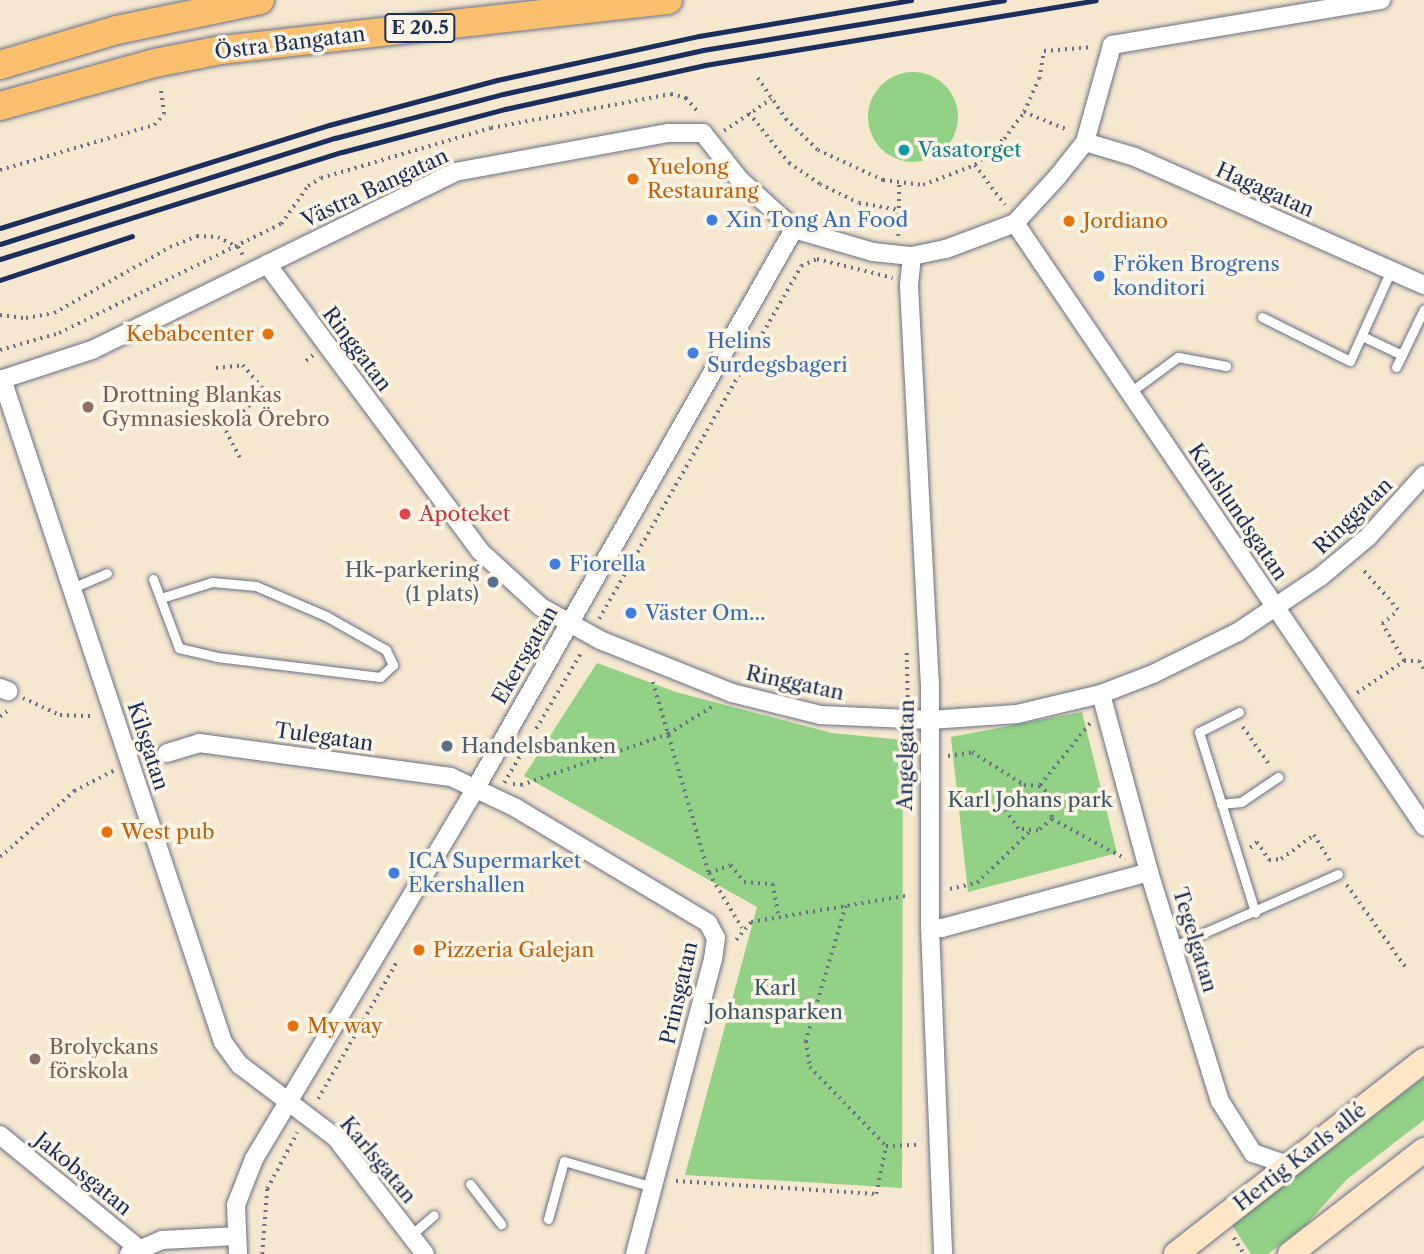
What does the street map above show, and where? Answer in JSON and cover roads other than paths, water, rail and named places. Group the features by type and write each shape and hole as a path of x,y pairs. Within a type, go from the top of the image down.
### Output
{"main road":[{"name":"Östra Bangatan","path":"0,65 117,30 260,0"},
{"name":"Östra Bangatan","path":"0,106 155,63 221,50 668,0"},
{"name":"Hertig Karls allé","path":"1176,1254 1424,1060"},
{"path":"1290,1254 1424,1150"}],"street":[{"path":"794,229 842,245 905,255 958,246 1015,223 1085,142 1112,45 1381,0"},
{"name":"Västra Bangatan","path":"1,379 92,350 456,172 668,133 703,132 740,180 794,229"},
{"name":"Hagagatan","path":"1085,142 1135,157 1424,285"},
{"name":"Karlslundsgatan","path":"1015,223 1424,827"},
{"name":"Ekersgatan","path":"237,1245 236,1205 254,1159 474,791 794,229"},
{"name":"Angelgatan","path":"905,255 909,286 930,720 921,894 930,927 943,1254"},
{"name":"Ringgatan","path":"267,264 480,551 541,607 568,624 732,693 820,715 930,720 1017,714 1103,700 1201,651 1274,607 1350,555 1418,495 1424,475"},
{"name":"Kilsgatan","path":"1,379 223,1042 240,1065 290,1100"},
{"name":"Tegelgatan","path":"1103,700 1149,872 1220,1101 1253,1153 1291,1166"},
{"name":"Tulegatan","path":"167,753 199,743 451,778 474,791"},
{"name":"Prinsgatan","path":"474,791 516,808 698,913 716,938 635,1254"},
{"path":"930,927 942,928 1149,872"},
{"name":"Karlsgatan","path":"290,1100 336,1139 425,1254"},
{"name":"Jakobsgatan","path":"0,1135 133,1251"},
{"path":"133,1251 162,1240 237,1245"}],"lane":[{"path":"1262,317 1350,361 1391,270"},
{"path":"1396,366 1424,309"},
{"path":"1362,336 1402,355"},
{"path":"1129,393 1178,357 1226,366"},
{"path":"72,588 107,573"},
{"path":"153,579 179,648 216,657 380,677 393,666 386,650 326,615 256,586 212,582 161,598"},
{"path":"1239,712 1199,732 1255,912"},
{"path":"1222,804 1241,802 1278,777"},
{"path":"1174,946 1339,874"},
{"path":"548,1219 564,1161 653,1187"},
{"path":"470,1184 501,1224"},
{"path":"411,1235 433,1215"}],"railway":[{"path":"0,228 329,125 497,80 699,36 911,0"},
{"path":"0,244 335,138 503,94 703,50 1004,0"},
{"path":"0,259 342,152 505,109 705,65 1096,0"},
{"path":"0,280 132,236"}],"place":[{"name":"Vasatorget","path":"904,150"},
{"name":"Yuelong Restaurang","path":"633,179"},
{"name":"Xin Tong An Food","path":"712,220"},
{"name":"Jordiano","path":"1069,221"},
{"name":"Fröken Brogrens konditori","path":"1099,276"},
{"name":"Kebabcenter","path":"268,334"},
{"name":"Helins Surdegsbageri","path":"693,353"},
{"name":"Drottning Blankas Gymnasieskola Örebro","path":"88,407"},
{"name":"Apoteket","path":"405,514"},
{"name":"Fiorella","path":"555,564"},
{"name":"Hk-parkering (1 plats)","path":"493,582"},
{"name":"Väster Om...","path":"631,613"},
{"name":"Handelsbanken","path":"447,746"},
{"name":"West pub","path":"107,832"},
{"name":"ICA Supermarket Ekershallen","path":"394,873"},
{"name":"Pizzeria Galejan","path":"419,950"},
{"name":"My way","path":"293,1026"},
{"name":"Brolyckans förskola","path":"35,1059"}],"park label":[{"name":"Karl Johans park","path":"1030,800"},
{"name":"Karl Johansparken","path":"775,1000"}]}
